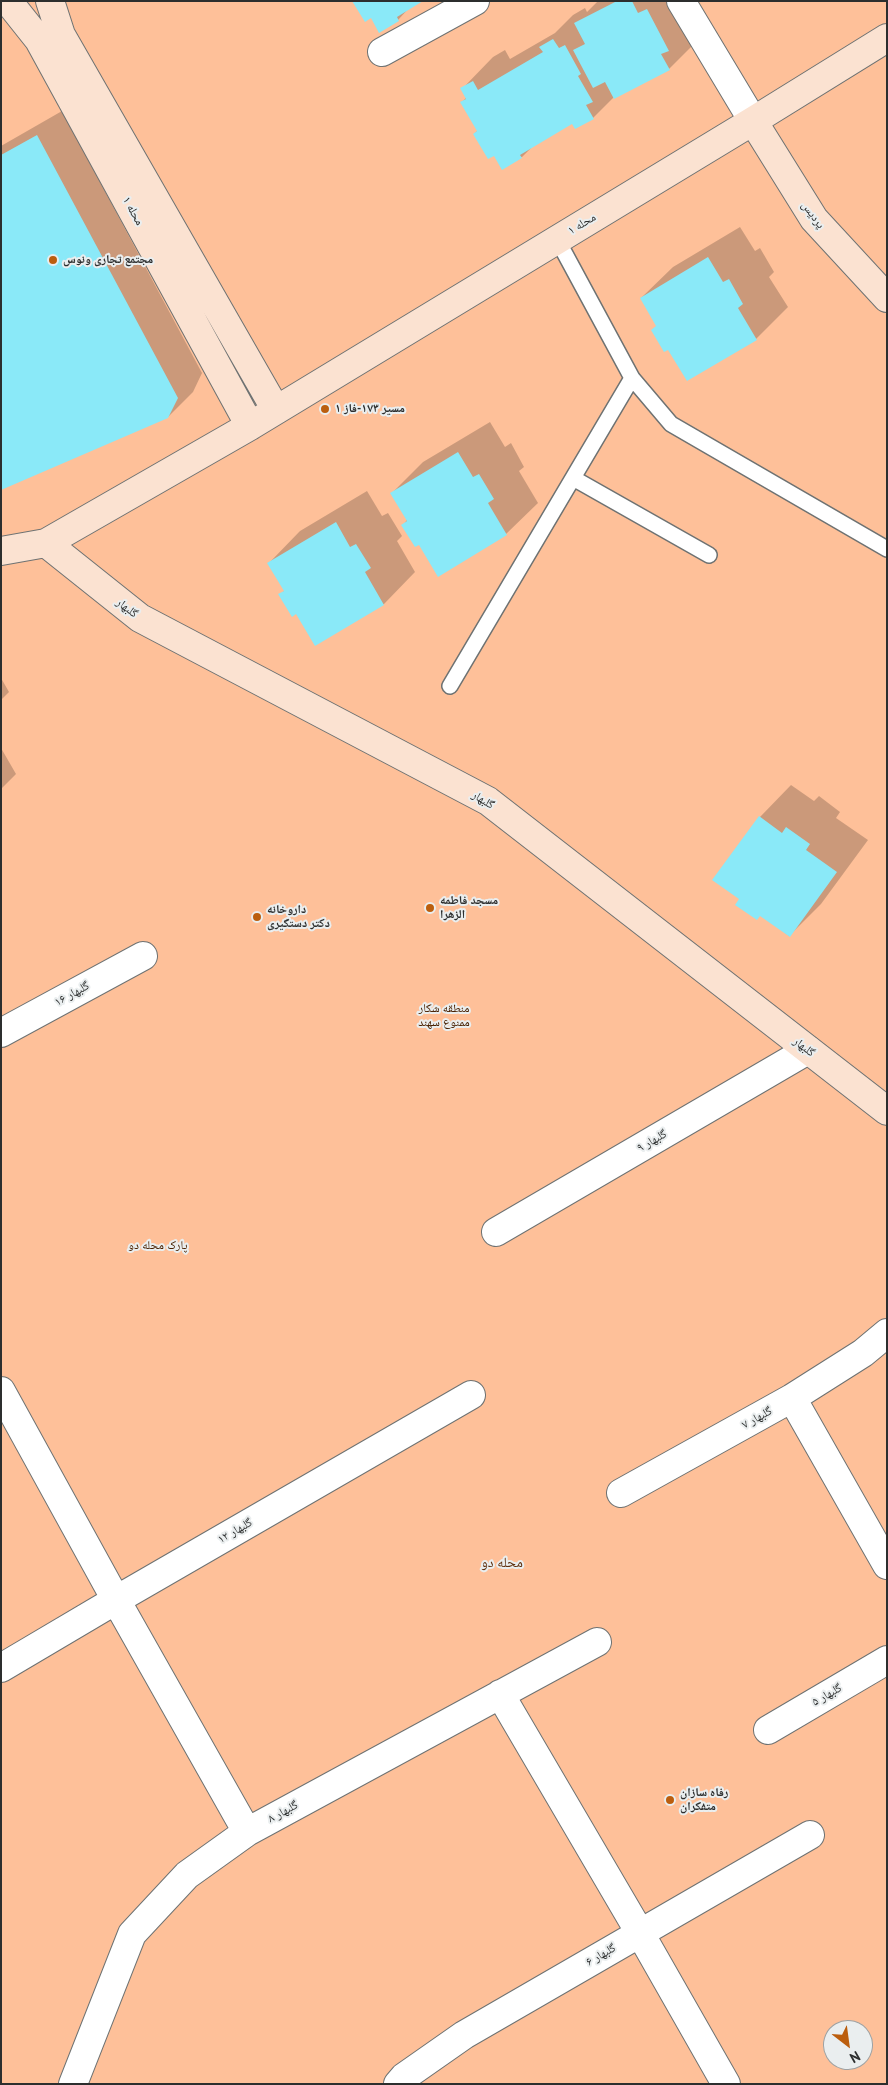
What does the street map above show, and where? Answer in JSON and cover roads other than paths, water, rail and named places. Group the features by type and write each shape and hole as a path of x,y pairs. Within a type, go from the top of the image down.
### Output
{"street":[{"name":"محله ۱","path":"8,1 39,40 250,426"},
{"name":"محله ۱","path":"50,1 61,35 276,410"},
{"path":"382,52 475,1"},
{"path":"681,1 753,121"},
{"name":"محله ۱","path":"1,551 46,543 250,426 887,38"},
{"name":"پردیس","path":"753,121 814,220 887,298"},
{"name":"گلبهار","path":"46,543 140,618 488,801 887,1111"},
{"name":"گلبهار ۱۶","path":"1,1033 143,956"},
{"name":"گلبهار ۹","path":"496,1232 808,1050"},
{"name":"گلبهار ۷","path":"622,1493 792,1398 863,1352 887,1333"},
{"path":"1,1391 247,1832"},
{"name":"گلبهار ۱۲","path":"1,1668 471,1395"},
{"path":"792,1398 887,1565"},
{"name":"گلبهار ۸","path":"73,2084 132,1934 187,1875 247,1832 597,1642"},
{"name":"گلبهار ۵","path":"768,1730 887,1660"},
{"path":"500,1694 726,2084"},
{"name":"گلبهار ۶","path":"398,2084 404,2077 464,2035 810,1835"}],"lane":[{"path":"557,239 632,378 671,424 887,549"},
{"path":"450,686 632,378"},
{"path":"573,478 709,555"}],"place":[{"name":"مجتمع تجاری ونوس","path":"53,260"},
{"name":"مسیر ۱۷۳-فاز ۱","path":"325,409"},
{"name":"مسجد فاطمه الزهرا","path":"430,908"},
{"name":"داروخانه دکتر دستگیری","path":"257,917"},
{"name":"رفاه سازان متفکران","path":"670,1800"}],"district":[{"name":"محله دو","path":"502,1563"}],"park label":[{"name":"منطقه شکار ممنوع سهند","path":"444,1016"},
{"name":"پارک محله دو","path":"158,1246"}]}
